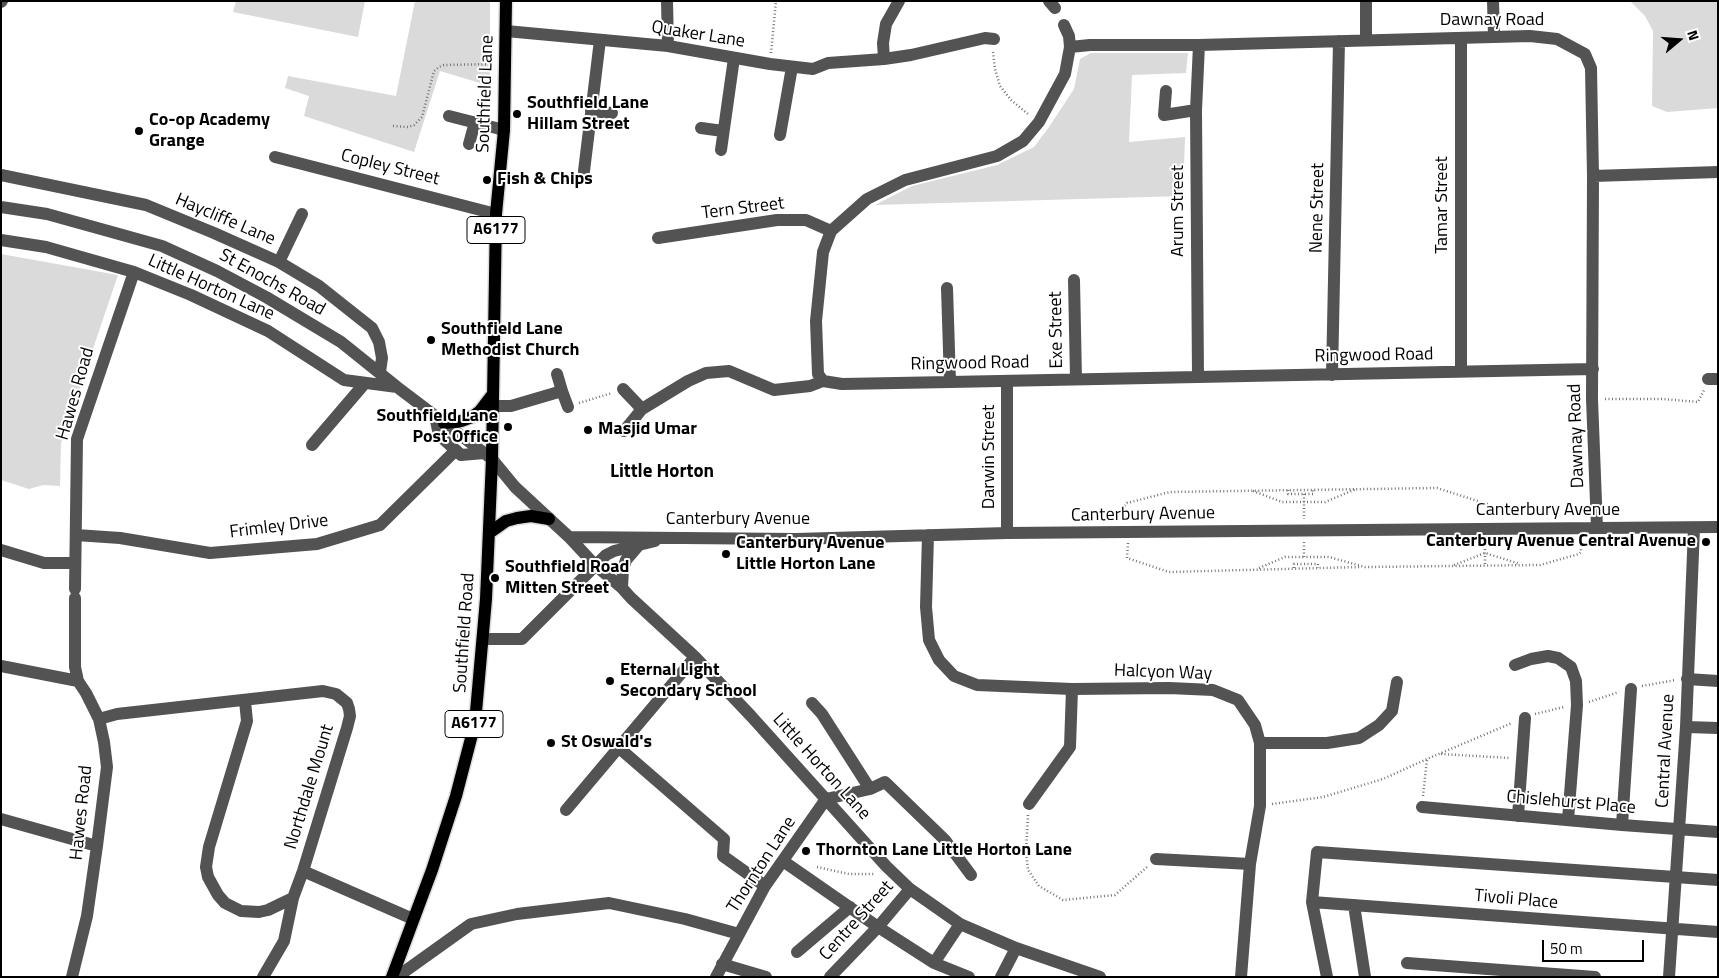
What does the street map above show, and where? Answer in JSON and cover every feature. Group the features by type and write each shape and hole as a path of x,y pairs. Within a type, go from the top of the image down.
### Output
{"main road":[{"name":"Southfield Lane","path":"488,456 493,400 496,214 504,130 506,1"},
{"path":"440,419 461,420 472,417 493,400"},
{"name":"Southfield Road","path":"392,977 432,870 450,814 474,723 483,639 489,533 488,456"},
{"path":"489,533 506,521 517,518 531,516 549,519"}],"street":[{"path":"667,1 668,46"},
{"path":"884,59 883,43 886,24 899,1"},
{"path":"1366,1 1366,40"},
{"path":"1493,1 1494,36"},
{"path":"624,431 642,409 688,381 706,373 729,372 774,390 810,386 823,381 818,374 816,321 823,252 831,231 866,199 905,180 997,156 1023,141 1039,122 1065,74 1070,47 1069,36 1064,25"},
{"name":"Quaker Lane","path":"506,31 668,46 813,70 828,63 884,59 911,55 985,38 994,39"},
{"name":"Dawnay Road","path":"1070,47 1090,45 1199,46 1530,36 1557,39 1585,54 1591,68 1593,176 1592,399 1597,528"},
{"name":"Tamar Street","path":"1461,38 1461,372"},
{"path":"584,170 600,40"},
{"name":"Nene Street","path":"1332,375 1339,41"},
{"name":"Arum Street","path":"1198,377 1196,110 1199,46"},
{"path":"721,150 734,58"},
{"path":"780,135 792,67"},
{"path":"1166,91 1164,115 1196,110"},
{"path":"591,111 612,113"},
{"path":"449,116 504,130"},
{"path":"469,144 475,122"},
{"path":"700,128 724,132"},
{"name":"Copley Street","path":"275,157 496,214"},
{"path":"1593,176 1718,172"},
{"name":"Haycliffe Lane","path":"1,175 146,205 280,262 319,286 372,328 379,342 382,358 380,372"},
{"name":"St Enochs Road","path":"1,207 47,214 162,246 217,271 266,297 341,342 488,456"},
{"path":"280,262 302,214"},
{"name":"Tern Street","path":"658,238 777,220 806,220 831,231"},
{"name":"Little Horton Lane","path":"1,240 46,247 134,272 191,294 268,331 344,380 397,387"},
{"name":"Hawes Road","path":"72,977 86,916 107,766 104,742 98,719 78,681 75,667 77,438 134,272"},
{"name":"Exe Street","path":"1074,280 1076,379"},
{"path":"947,288 950,382"},
{"name":"Ringwood Road","path":"823,381 842,384 1593,369"},
{"path":"557,374 568,407"},
{"name":"Darwin Street","path":"1007,534 1008,381"},
{"path":"312,445 364,383"},
{"path":"623,389 642,409"},
{"path":"493,400 511,406 562,391"},
{"path":"440,419 439,435 461,454 488,456"},
{"name":"Frimley Drive","path":"76,535 120,538 210,553 317,544 380,525 456,450"},
{"name":"Little Horton Lane","path":"488,456 515,487 622,588 630,598 695,657 752,716 886,866 910,889 960,924 1016,948 1100,977"},
{"name":"Canterbury Avenue","path":"569,537 796,539 1126,532 1694,528 1718,526"},
{"name":"Central Avenue","path":"1669,977 1686,726 1694,528"},
{"name":"Halcyon Way","path":"928,535 926,607 929,640 939,660 954,676 977,685 1072,689 1169,688 1214,690 1238,700 1255,725 1260,743 1260,806 1250,864 1240,977"},
{"path":"483,639 522,639 596,565 614,551 670,537"},
{"path":"622,588 623,569 626,560 638,546"},
{"path":"1,550 44,563 75,563"},
{"path":"1515,665 1531,658 1548,656 1558,658 1571,667 1576,681 1577,705 1568,820"},
{"path":"566,810 695,657"},
{"path":"1,666 78,681"},
{"path":"1687,679 1718,681"},
{"path":"1260,743 1327,743 1359,738 1379,725 1392,711 1397,682"},
{"path":"1029,804 1070,747 1072,689"},
{"path":"1622,825 1631,689"},
{"name":"Northdale Mount","path":"98,719 117,714 330,692 342,698 350,709 347,728 303,871 292,898 284,941 263,977"},
{"path":"245,700 247,722 209,847 206,867 208,877 218,895 225,902 241,911 259,912 268,910 292,898"},
{"path":"812,703 822,714 870,789"},
{"path":"1518,816 1524,718"},
{"path":"1686,726 1718,728"},
{"path":"618,747 724,839 723,856 765,886"},
{"path":"826,799 870,789 884,782 945,840 971,875"},
{"name":"Thornton Lane","path":"716,977 765,886 826,799"},
{"name":"Chislehurst Place","path":"1422,807 1718,832"},
{"path":"1,819 97,846"},
{"path":"1327,977 1312,902 1317,852 1718,880"},
{"path":"1156,860 1250,864"},
{"path":"783,861 878,927 934,963 969,977"},
{"path":"303,871 413,920"},
{"name":"Centre Street","path":"830,977 878,927 910,889"},
{"name":"Tivoli Place","path":"1312,902 1718,932"},
{"path":"397,977 470,924 517,914 609,903 685,919 739,934"},
{"path":"1354,904 1365,977"},
{"path":"797,952 850,907"},
{"path":"934,963 960,924"},
{"path":"1001,977 1016,948"},
{"path":"1407,963 1595,977"},
{"path":"722,964 766,977"}],"path":[{"path":"770,64 776,1"},
{"path":"994,39 992,51 1000,86 1011,100 1039,122"},
{"path":"393,126 408,127 414,125 422,117 434,71 439,67 444,65 496,64 494,77 505,78"},
{"path":"1592,399 1663,399 1698,402 1713,379"},
{"path":"568,407 623,389"},
{"path":"1252,491 1282,502 1325,502 1357,488"},
{"path":"1485,566 1485,553 1491,529 1490,505 1437,488 1170,492 1127,504 1122,509 1126,532 1127,558 1170,572 1294,568 1485,566 1540,565 1579,554 1581,552 1582,528"},
{"path":"1288,490 1288,494 1313,494 1313,489"},
{"path":"1304,494 1304,558"},
{"path":"1450,566 1485,553 1524,565"},
{"path":"1258,569 1285,558 1329,557 1366,567"},
{"path":"1309,558 1309,564"},
{"path":"1294,568 1294,564 1318,564 1318,568"},
{"path":"1260,806 1323,797 1358,788 1524,718 1548,710 1577,705 1658,682 1687,679"},
{"path":"1440,754 1522,759"},
{"path":"1422,807 1427,759"},
{"path":"1029,804 1026,851 1028,870 1038,886 1062,900 1115,895 1156,860"},
{"path":"811,866 849,874 874,875 886,866"}],"shaded area":[{"path":"236,1 365,1 358,37 233,12"},
{"path":"415,1 490,1 490,86 440,71 414,152 304,116 309,96 285,88 288,76 396,96"},
{"path":"1630,1 1718,1 1718,108 1667,112 1652,106 1653,31 1645,16"},
{"path":"1091,53 1188,53 1186,73 1132,75 1129,142 1185,137 1183,196 875,205 912,186 997,165 1034,147 1074,89 1080,59"},
{"path":"1,254 118,275 61,443 60,486 43,485 29,489 1,480"}],"place":[{"name":"Southfield Lane Hillam Street","path":"517,114"},
{"name":"Co-op Academy Grange","path":"139,131"},
{"name":"Fish & Chips","path":"487,180"},
{"name":"Southfield Lane Methodist Church","path":"431,340"},
{"name":"Southfield Lane Post Office","path":"508,427"},
{"name":"Masjid Umar","path":"588,430"},
{"name":"Canterbury Avenue Central Avenue","path":"1706,542"},
{"name":"Canterbury Avenue Little Horton Lane","path":"726,554"},
{"name":"Southfield Road Mitten Street","path":"495,578"},
{"name":"Eternal Light Secondary School","path":"610,681"},
{"name":"St Oswald's","path":"551,743"},
{"name":"Thornton Lane Little Horton Lane","path":"806,851"}],"district":[{"name":"Little Horton","path":"662,472"}]}
